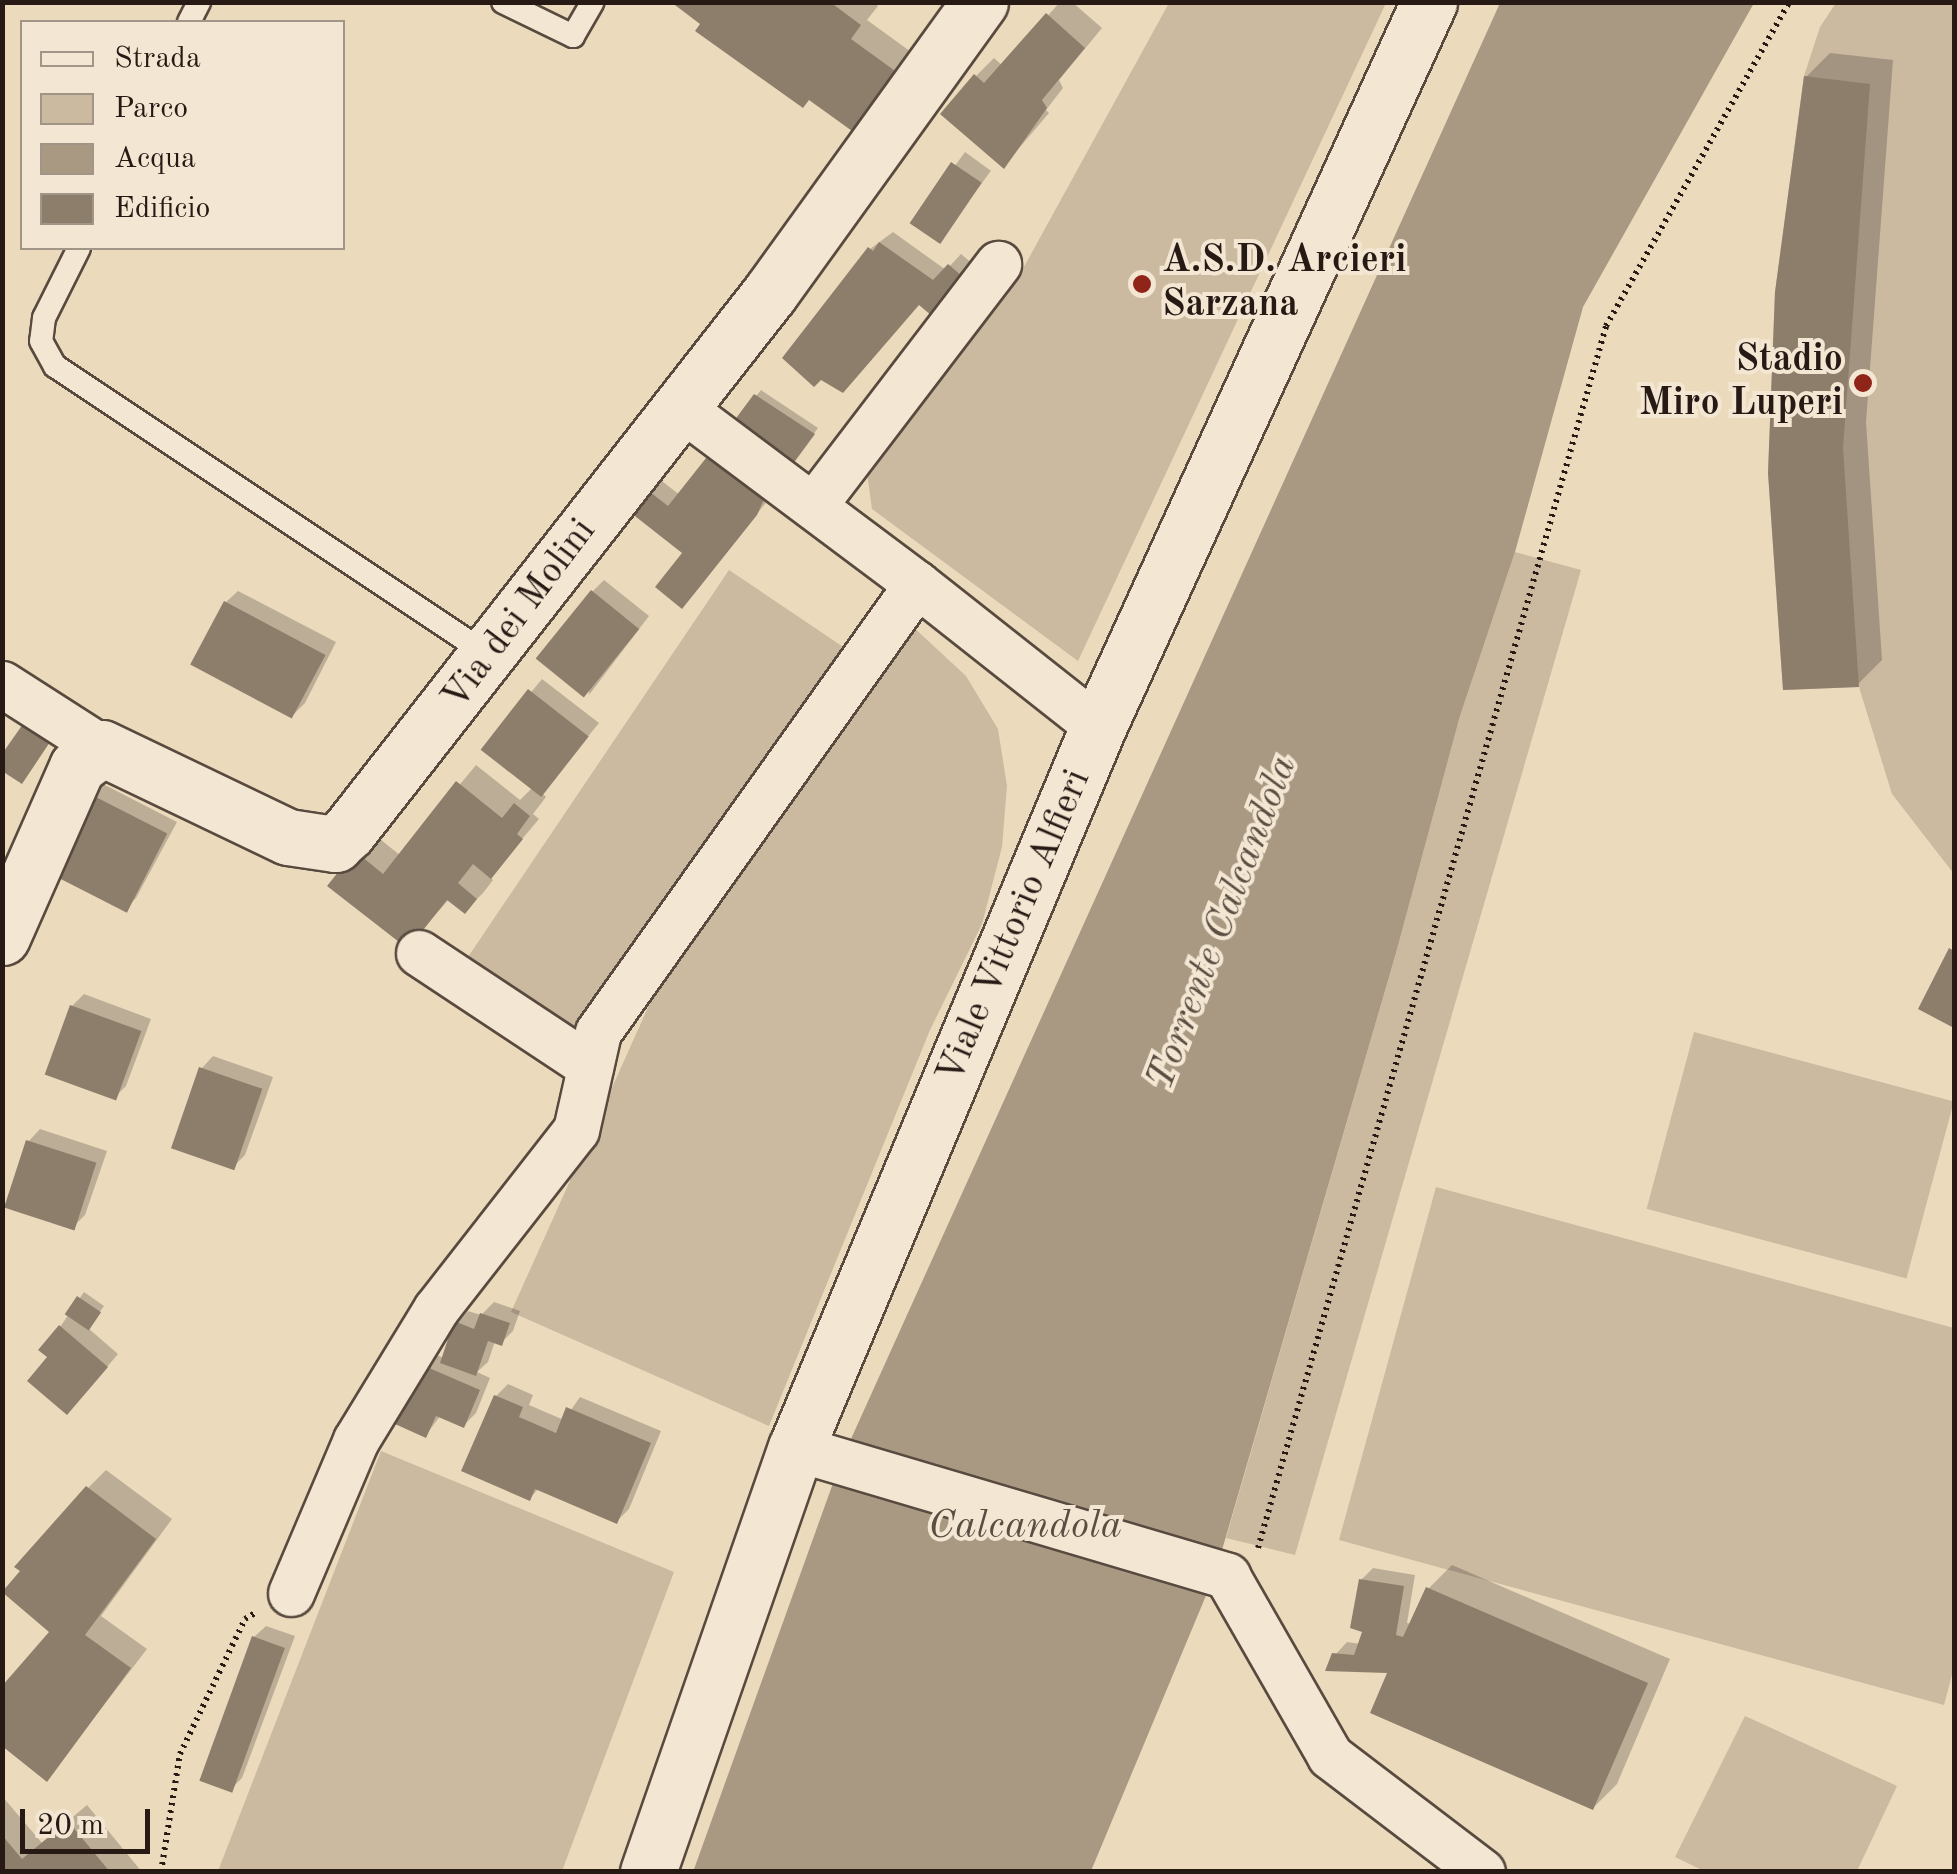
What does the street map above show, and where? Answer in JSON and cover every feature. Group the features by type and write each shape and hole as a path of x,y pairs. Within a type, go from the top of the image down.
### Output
{"street":[{"name":"Via dei Molini","path":"102,748 256,824 288,837 334,844 376,802 804,247 980,2"},
{"name":"Viale Vittorio Alfieri","path":"648,1872 796,1448 1098,727 1428,2"},
{"path":"812,506 998,264"},
{"path":"679,406 917,584 1098,727"},
{"path":"291,1592 356,1440 436,1309 576,1130 598,1032 917,584"},
{"path":"2,684 102,748 77,768 2,937"},
{"path":"419,953 590,1066"},
{"path":"796,1448 1031,1514 1227,1576 1330,1756 1482,1872"}],"lane":[{"path":"503,2 573,36 593,2"},
{"path":"77,250 44,318 40,341 55,366 490,656"}],"path":[{"path":"1227,1576 1251,1574 1606,326 1789,2"},
{"path":"161,1872 180,1754 245,1620 291,1592"}],"green space":[{"path":"1169,3 1386,3 1078,661 872,509 866,465 1025,265"},
{"name":"Stadio Miro Luperi","path":"1836,3 1954,3 1954,874 1892,794 1859,687 1783,690 1768,473 1775,292 1804,76 1820,27"},
{"path":"1515,552 1581,570 1295,1555 1226,1538 1396,953 1460,716"},
{"path":"729,570 853,653 582,1055 458,971"},
{"path":"910,624 966,676 998,729 1007,786 1002,847 982,924 930,1030 769,1426 511,1312 682,932"},
{"path":"1694,1032 1954,1102 1906,1278 1647,1209"},
{"path":"1436,1187 1954,1328 1954,1667 1944,1705 1339,1540"},
{"path":"381,1451 674,1572 562,1871 218,1871"},
{"path":"1745,1716 1897,1786 1857,1871 1704,1871 1675,1857"}],"water":[{"name":"Calcandola","path":"1500,3 1754,3 1583,307 1515,552 1460,716 1396,953 1215,1574 1091,1871 693,1872 841,1461"}],"building":[{"path":"671,2 830,2 861,25 851,39 909,81 866,141 809,100 803,108 695,31 700,24"},
{"path":"1046,13 1085,48 1042,100 1047,108 1004,169 940,114 974,74 984,83"},
{"path":"1804,76 1870,84 1843,448 1859,687 1783,690 1768,473 1775,292"},
{"path":"951,162 982,183 940,244 910,223"},
{"path":"879,242 933,280 948,264 970,283 938,321 919,305 843,393 821,380 814,387 782,358 868,247 873,251"},
{"path":"754,394 815,434 784,476 731,425"},
{"path":"710,453 765,497 757,515 682,609 655,587 682,553 626,509 641,485 668,506"},
{"path":"591,590 639,629 584,697 536,658"},
{"path":"224,601 326,655 292,719 190,665"},
{"path":"528,689 589,736 541,797 481,750"},
{"path":"23,724 50,742 22,784 2,771 2,754"},
{"path":"456,781 502,818 514,803 530,816 517,834 523,839 491,879 473,864 458,883 477,899 465,914 447,900 408,949 327,886 355,851 383,874"},
{"path":"88,793 167,833 127,913 48,872"},
{"path":"1949,948 1954,951 1954,1028 1918,1009"},
{"path":"70,1005 141,1031 116,1101 45,1075"},
{"path":"199,1067 262,1089 234,1170 171,1148"},
{"path":"26,1140 96,1163 74,1230 4,1208"},
{"path":"77,1296 101,1312 89,1330 65,1314"},
{"path":"480,1313 510,1323 502,1346 488,1341 476,1376 440,1363 454,1321 474,1329"},
{"path":"59,1325 108,1367 67,1415 27,1381 47,1357 38,1350"},
{"path":"420,1364 480,1390 464,1428 436,1416 426,1438 395,1424"},
{"path":"494,1395 523,1407 519,1417 556,1433 566,1407 651,1443 617,1524 535,1489 530,1501 461,1471"},
{"path":"86,1486 156,1539 85,1635 131,1668 47,1782 2,1746 2,1686 49,1632 2,1592 20,1571 14,1567"},
{"path":"1359,1579 1404,1586 1396,1635 1403,1637 1426,1587 1648,1683 1593,1810 1370,1713 1387,1673 1325,1671 1332,1653 1354,1655 1362,1632 1350,1628"},
{"path":"252,1636 285,1648 232,1793 199,1781"},
{"path":"68,1821 110,1872 2,1872 2,1835 22,1859"}],"place":[{"name":"A.S.D. Arcieri Sarzana","path":"1142,284"},
{"name":"Stadio Miro Luperi","path":"1863,383"}],"water label":[{"name":"Torrente Calcandola","path":"1223,923"}]}
